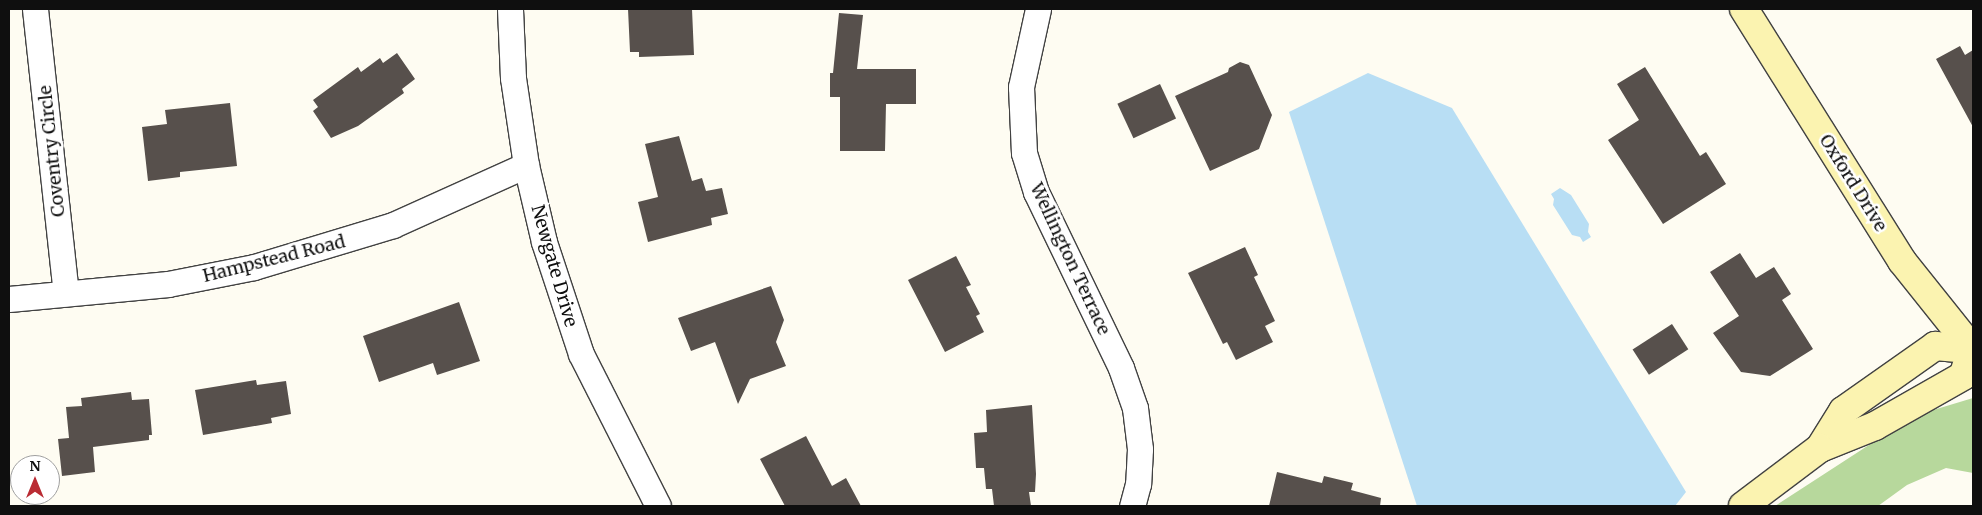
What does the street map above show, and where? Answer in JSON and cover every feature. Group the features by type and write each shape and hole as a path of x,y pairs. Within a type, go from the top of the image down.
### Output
{"street":[{"name":"Coventry Circle","path":"35,9 66,293"},
{"name":"Newgate Drive","path":"510,9 513,78 526,165 544,242 581,354 658,506"},
{"name":"Wellington Terrace","path":"1038,9 1021,87 1024,153 1036,192 1121,368 1135,408 1140,449 1138,484 1132,506"},
{"name":"Oxford Drive","path":"1744,9 1902,261 1973,349"},
{"name":"Hampstead Road","path":"9,299 168,284 254,267 324,248 393,226 526,165"},
{"path":"1743,506 1820,448 1875,426 1963,376 1973,349 1935,346 1843,411 1820,448"}],"green space":[{"path":"1973,398 1973,473 1946,468 1907,485 1878,506 1775,506 1872,443 1930,411"}],"water":[{"path":"1368,73 1452,108 1686,492 1675,506 1417,506 1289,112"},
{"path":"1560,188 1571,195 1589,224 1588,232 1591,237 1583,242 1580,237 1572,235 1553,205 1554,199 1551,194"}],"building":[{"path":"628,9 692,9 694,55 639,57 639,52 630,52"},
{"path":"839,13 863,15 857,69 916,69 916,104 886,104 885,151 840,151 840,97 830,97 830,73 833,73"},
{"path":"1960,46 1965,55 1973,50 1973,127 1936,59"},
{"path":"397,53 415,79 402,89 404,93 358,126 331,138 313,111 318,107 313,100 358,67 361,72 380,58 383,63"},
{"path":"1240,62 1249,65 1272,115 1259,149 1210,171 1175,96 1228,72 1229,68"},
{"path":"1645,67 1700,156 1706,152 1726,184 1663,224 1608,140 1639,120 1617,84"},
{"path":"1160,84 1176,118 1133,138 1117,104"},
{"path":"230,103 237,166 180,172 180,177 148,181 142,127 167,124 165,110"},
{"path":"679,136 692,181 702,178 706,191 722,188 728,214 711,218 712,225 648,242 638,202 658,197 645,144"},
{"path":"1245,247 1258,275 1254,277 1275,321 1265,326 1273,342 1236,360 1227,342 1223,344 1188,273"},
{"path":"1740,253 1756,278 1774,267 1791,294 1782,300 1813,349 1770,376 1741,372 1713,333 1739,316 1710,272"},
{"path":"956,256 971,285 966,287 980,314 976,316 984,332 945,352 908,280"},
{"path":"771,286 784,320 776,342 786,366 750,379 738,404 715,342 691,351 678,318"},
{"path":"459,302 480,361 437,375 433,363 379,382 363,336"},
{"path":"1672,324 1688,349 1649,375 1633,350"},
{"path":"256,380 257,385 286,381 291,414 271,418 272,423 203,435 195,390"},
{"path":"131,392 132,400 149,399 152,435 149,435 149,440 93,447 95,472 62,476 58,439 69,438 66,407 82,406 81,398"},
{"path":"1032,405 1036,474 1035,492 1029,492 1031,506 994,506 992,489 986,489 984,468 976,468 974,433 987,432 986,410"},
{"path":"806,436 832,486 846,478 861,506 785,506 760,459"},
{"path":"1277,472 1322,483 1324,476 1353,483 1351,490 1381,498 1380,506 1269,506"}]}
